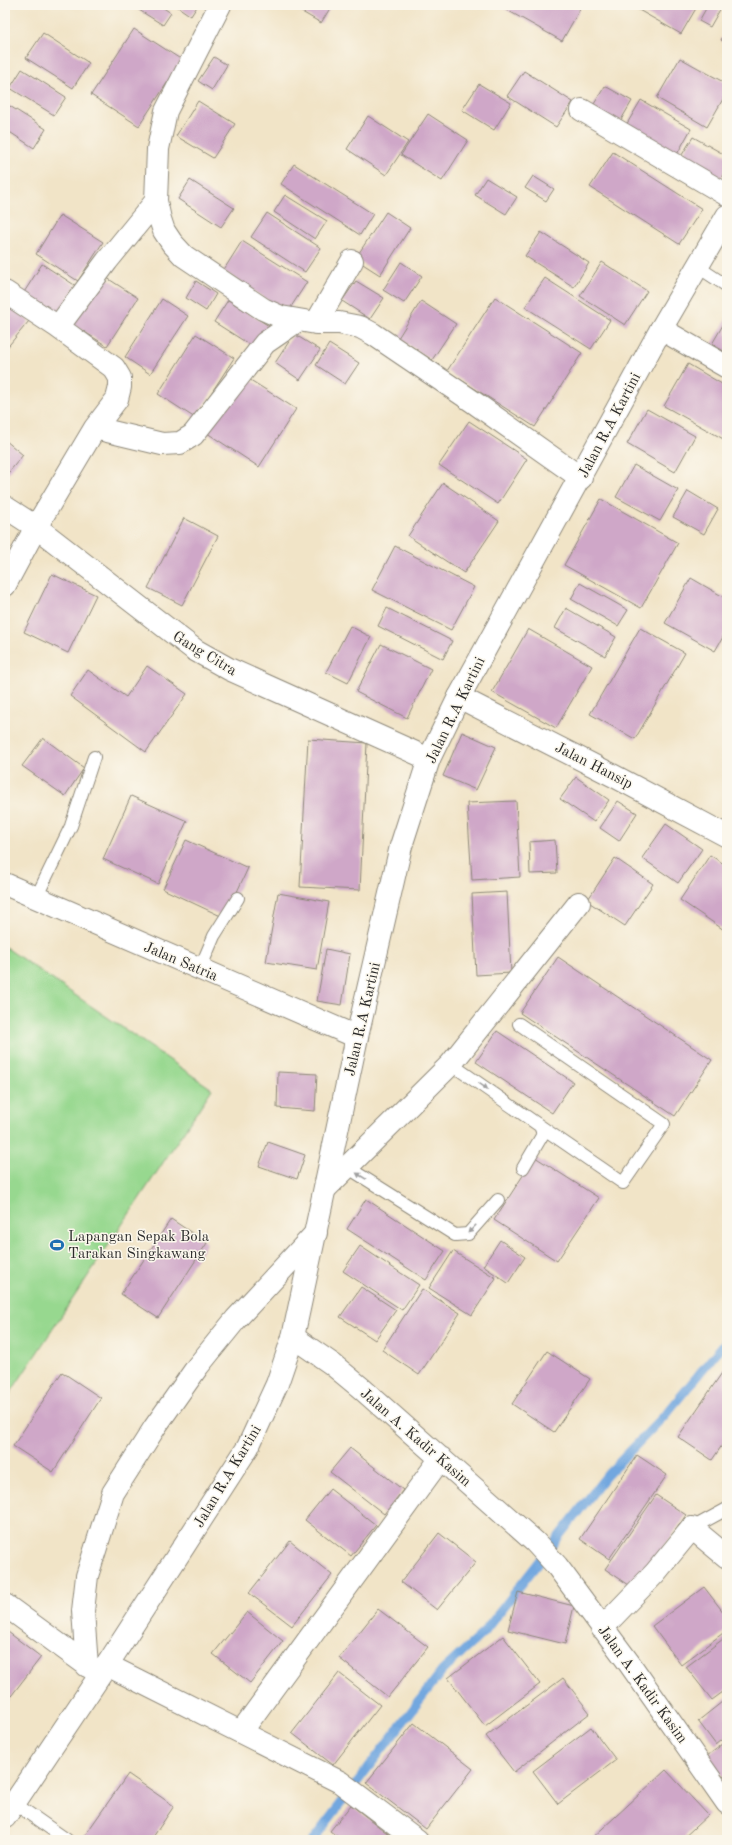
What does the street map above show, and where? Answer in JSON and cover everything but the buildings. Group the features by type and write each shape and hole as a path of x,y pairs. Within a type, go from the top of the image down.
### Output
{"street":[{"path":"220,5 166,111 158,149 156,200 164,231 172,243 184,256 263,309 281,318 306,322 339,323 360,327 373,334 472,401 581,478"},
{"path":"582,110 727,195"},
{"path":"58,327 107,261 156,200"},
{"name":"Jalan R.A Kartini","path":"10,1810 98,1668 248,1447 278,1384 293,1337 357,1037 401,846 429,759 459,697 581,478 661,329 727,216"},
{"path":"95,428 162,444 180,443 193,435 265,343 306,322 352,261"},
{"path":"5,292 58,327 114,368 120,378 120,387 117,399 95,428 36,527 5,585"},
{"path":"661,329 727,367"},
{"name":"Gang Citra","path":"5,507 36,527 195,650 229,669 429,759"},
{"name":"Jalan Hansip","path":"459,697 614,776 727,836"},
{"name":"Jalan Satria","path":"5,884 357,1037"},
{"path":"325,1189 451,1064 579,903"},
{"path":"98,1668 83,1611 87,1576 113,1493 155,1426 198,1366 236,1319 316,1233"},
{"name":"Jalan A. Kadir Kasim","path":"293,1337 332,1364 361,1388 535,1542 557,1566 664,1712 727,1803"},
{"path":"241,1732 441,1458"},
{"path":"602,1628 655,1572 692,1528 727,1557"},
{"path":"5,1605 98,1668 241,1732 340,1782 417,1840"}],"lane":[{"path":"698,267 727,286"},
{"path":"36,898 71,826 94,757"},
{"path":"200,969 214,936 238,898"},
{"path":"451,1064 623,1183 664,1124 519,1024"},
{"path":"523,1168 543,1134 540,1126"},
{"path":"347,1167 455,1235 468,1234 498,1200"},
{"path":"692,1528 727,1509"},
{"path":"10,1810 67,1840"}],"green space":[{"name":"Lapangan Sepak Bola Tarakan Singkawang","path":"5,947 212,1089 5,1401"}],"waterway":[{"path":"313,1840 442,1671 484,1632 607,1475 666,1414 727,1340"}],"place":[{"name":"Lapangan Sepak Bola Tarakan Singkawang","path":"57,1245"}]}
